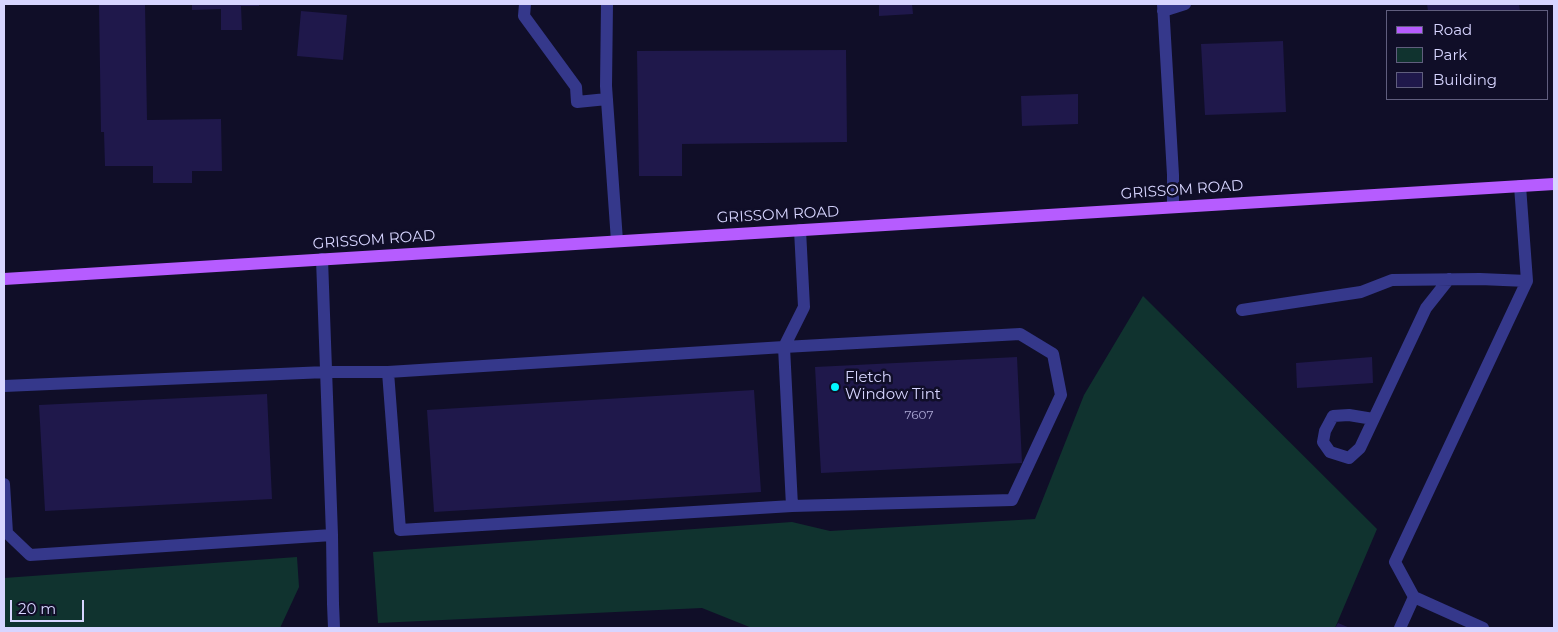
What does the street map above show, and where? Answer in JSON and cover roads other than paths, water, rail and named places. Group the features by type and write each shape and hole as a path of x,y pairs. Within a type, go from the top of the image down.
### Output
{"main road":[{"name":"GRISSOM ROAD","path":"4,279 1554,184"}],"lane":[{"path":"525,4 524,16 576,87 577,102 607,99"},
{"path":"607,4 606,86 617,241"},
{"path":"1173,207 1173,176 1163,7 1185,4"},
{"path":"1483,628 1414,597 1395,562 1527,281 1520,186"},
{"path":"792,506 784,347 804,307 800,230"},
{"path":"322,259 334,628"},
{"path":"1373,419 1426,308 1448,279"},
{"path":"1242,310 1361,292 1392,280 1527,281"},
{"path":"4,386 326,372 388,372 1020,334 1053,354 1061,395 1012,500 792,506 400,530 388,372"},
{"path":"4,484 5,535 30,555 332,536"},
{"path":"1400,628 1414,597"}],"place":[{"name":"Fletch Window Tint","path":"835,387"}]}
